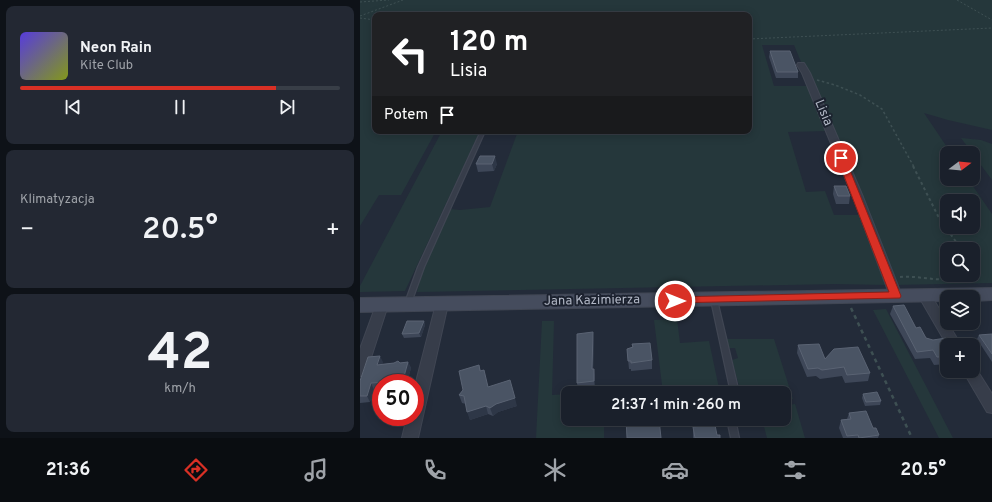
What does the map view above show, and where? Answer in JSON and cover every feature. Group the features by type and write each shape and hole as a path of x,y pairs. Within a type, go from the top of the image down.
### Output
{"main road":[{"name":"Jana Kazimierza","path":"360,305 714,300 893,287 924,295 992,294"}],"street":[{"name":"Lisia","path":"802,65 858,197 893,287"},
{"path":"924,295 950,338"},
{"path":"410,438 442,304"},
{"path":"360,370 382,305"},
{"path":"974,378 992,407"}],"lane":[{"path":"407,304 421,267 482,134"},
{"path":"714,300 733,386"},
{"path":"732,426 735,438"}],"path":[{"path":"360,2 388,0"},
{"path":"373,12 403,0"},
{"path":"957,0 992,20"},
{"path":"360,17 372,12"},
{"path":"360,17 372,19"},
{"path":"752,39 992,28"},
{"path":"808,78 835,84 860,95 882,109 924,185 938,216 956,242"},
{"path":"893,287 910,275 940,279"},
{"path":"851,308 912,438"}],"shaded area":[{"path":"360,0 992,0 992,130 924,113 946,146 940,146 940,186 973,186 978,194 940,194 940,234 980,234 980,196 992,214 992,283 893,285 794,45 762,45 774,86 808,86 827,131 788,132 806,192 825,191 834,215 861,215 888,285 835,284 417,292 422,271 450,209 460,210 490,207 517,134 752,134 752,12 372,12 372,134 434,134 401,195 379,195 360,226"},
{"path":"440,134 479,134 405,291 360,292 360,286"},
{"path":"961,138 981,140 992,144 992,180 980,164 980,146 967,146"},
{"path":"886,309 953,438 939,438 873,310"},
{"path":"677,319 680,343 709,341 719,386 662,386 654,320"},
{"path":"542,321 554,321 552,395 561,394 561,426 604,426 604,438 536,438"},
{"path":"726,339 774,339 789,386 739,386 732,360 738,358 735,348 729,348"},
{"path":"795,404 805,438 767,438 764,426 791,426 791,405"}],"building":[{"path":"770,51 790,51 798,72 777,72"},
{"path":"480,156 495,156 492,164 476,164"},
{"path":"834,186 846,186 850,196 838,196"},
{"path":"904,305 916,328 920,327 926,338 933,340 940,339 940,357 937,357 933,350 917,352 893,306"},
{"path":"407,321 424,321 419,333 402,334"},
{"path":"593,332 592,369 594,369 594,381 577,383 577,334"},
{"path":"992,334 992,354 979,335"},
{"path":"650,343 652,360 631,363 631,361 628,361 627,349 633,347 632,344"},
{"path":"819,344 825,359 834,349 858,347 870,373 847,375 844,367 822,370 818,368 808,369 798,345"},
{"path":"380,356 377,365 394,363 398,361 400,363 408,362 405,374 372,374 372,383 367,396 360,396 360,381 368,357"},
{"path":"479,365 480,371 484,370 488,387 510,380 515,398 496,404 490,408 486,406 467,412 464,396 459,395 463,390 459,371"},
{"path":"877,392 881,401 866,402 863,394"},
{"path":"866,411 873,428 876,428 879,435 859,438 858,435 847,436 841,420 851,419 849,413"},
{"path":"626,426 660,426 661,438 627,438"},
{"path":"715,426 717,435 720,435 720,438 695,438 693,427"}],"route":[{"path":"675,301 896,296 858,197 841,158"}]}
